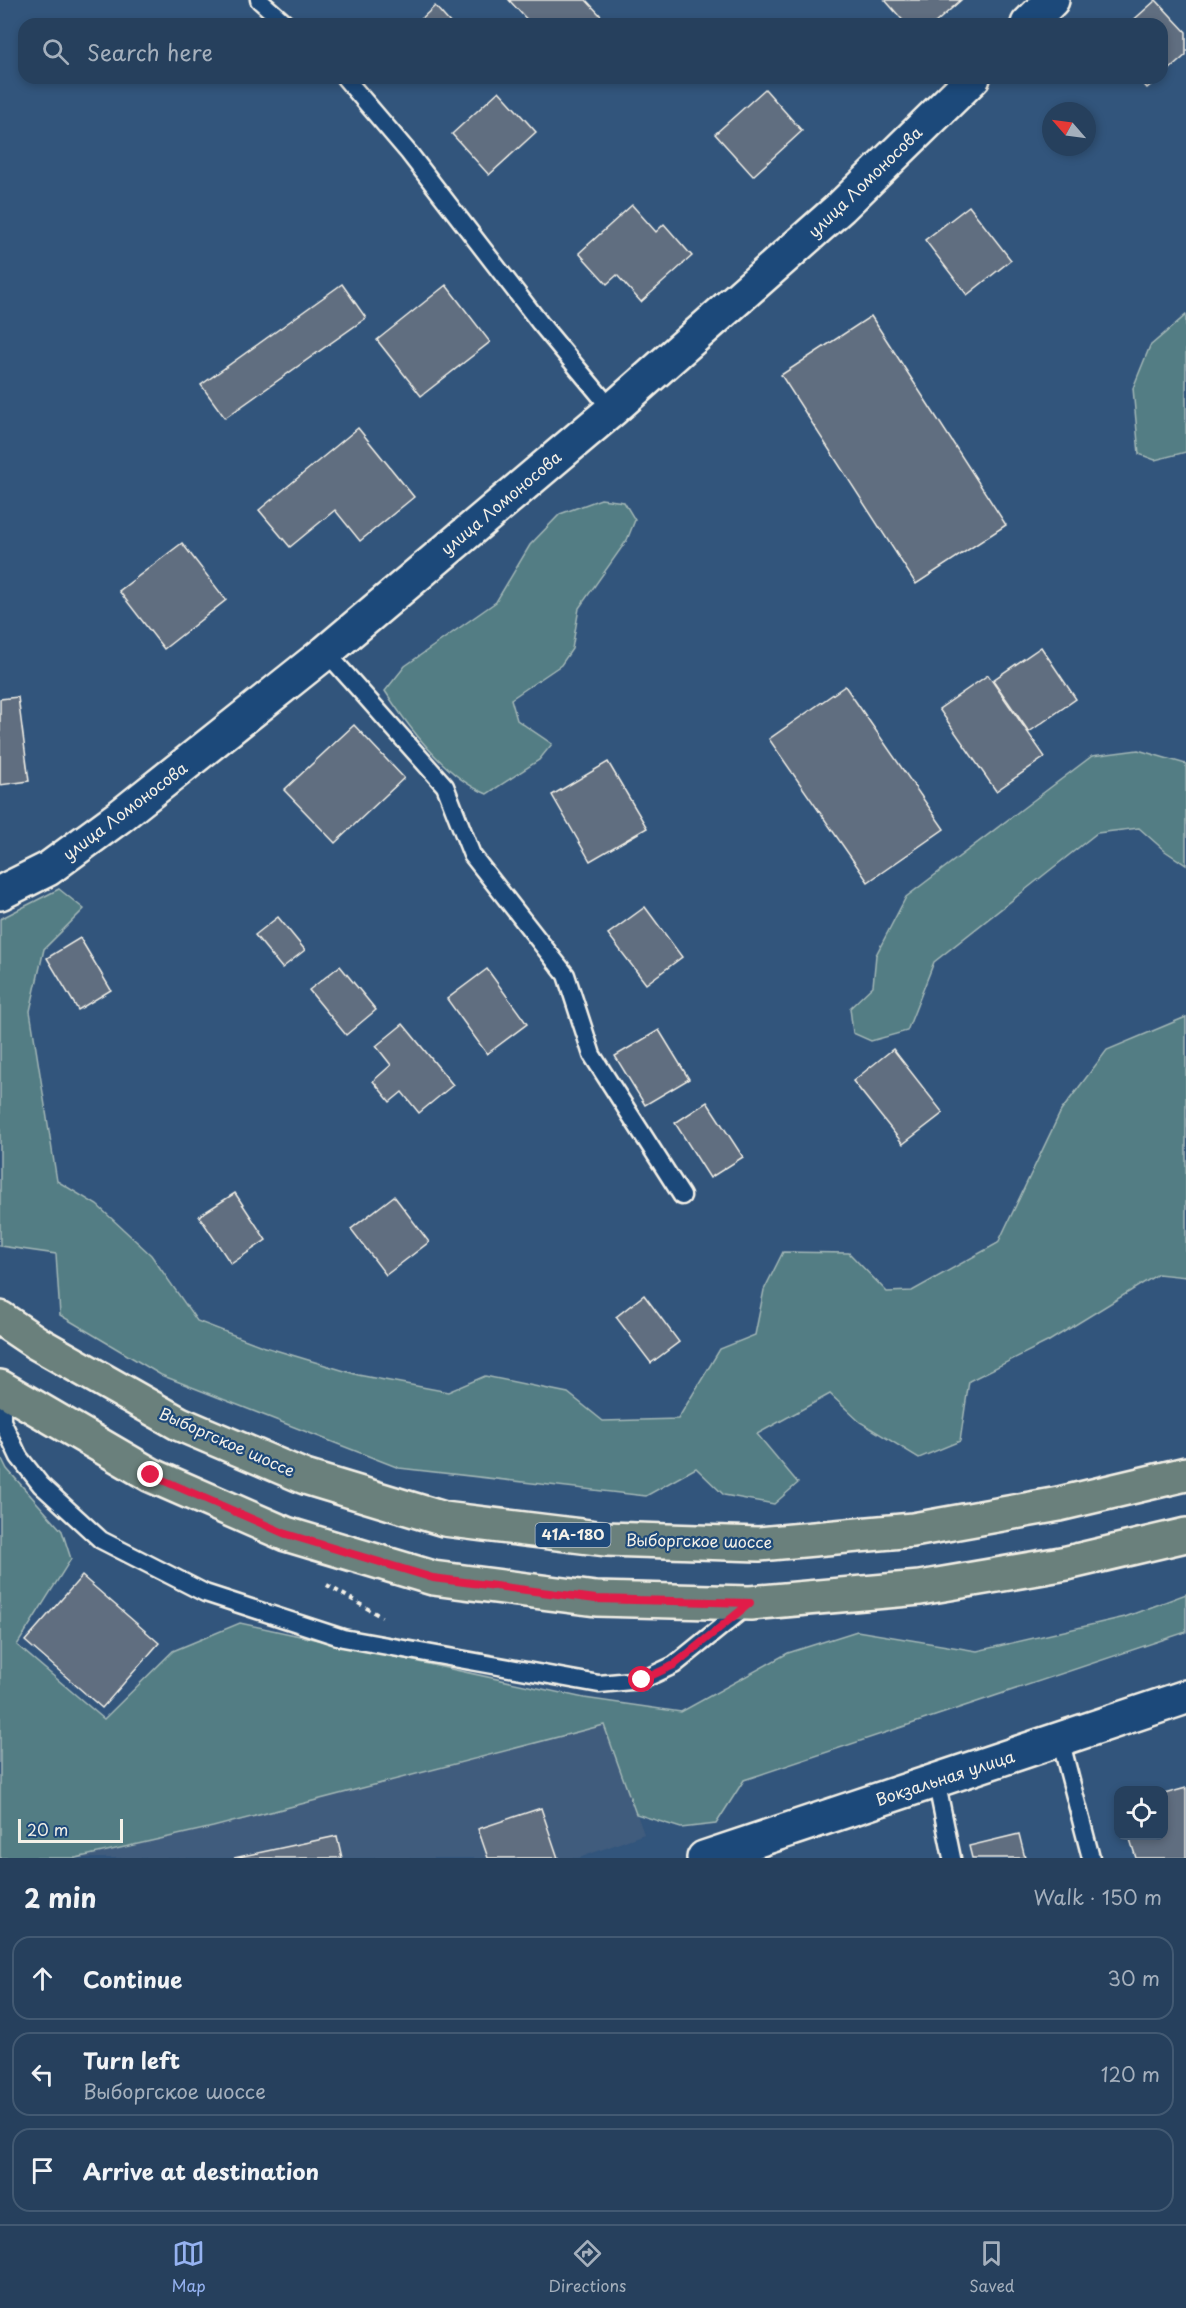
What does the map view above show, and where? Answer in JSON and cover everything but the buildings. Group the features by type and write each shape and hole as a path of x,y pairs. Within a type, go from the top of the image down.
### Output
{"main road":[{"name":"Выборгское шоссе","path":"0,1318 37,1343 180,1424 305,1477 444,1518 606,1539 759,1544 913,1530 1059,1504 1186,1474"},
{"path":"1,1387 151,1475 286,1534 433,1578 596,1599 750,1603 920,1588 1066,1563 1186,1535"}],"street":[{"path":"1034,18 1052,0"},
{"name":"улица Ломоносова","path":"0,892 48,869 125,813 326,652 612,410 841,207 967,84"},
{"name":"Вокзальная улица","path":"717,1856 1186,1697"}],"lane":[{"path":"259,0 279,18"},
{"path":"350,84 409,153 540,323 612,410"},
{"path":"326,652 445,786 472,855 566,975 592,1055 682,1196"},
{"path":"1,1387 2,1421 19,1457 41,1485 101,1540 205,1593 343,1638 599,1684 642,1680 674,1665 750,1603"},
{"path":"1060,1739 1091,1858"},
{"path":"936,1780 952,1858"}],"path":[{"path":"318,1580 379,1613 420,1652"}],"shaded area":[{"path":"604,1724 644,1834 579,1858 76,1858 213,1827"}],"green space":[{"path":"1186,315 1186,452 1155,460 1139,454 1133,388 1150,346"},
{"path":"601,499 624,502 635,520 627,540 579,608 572,649 561,665 511,699 517,720 552,744 539,760 487,794 457,776 429,750 385,691 405,666 496,602 530,545 560,514"},
{"path":"1138,750 1186,764 1186,865 1165,851 1139,828 1097,833 934,962 907,1031 871,1041 853,1033 850,1008 873,986 876,955 906,897 1092,756"},
{"path":"59,889 84,909 44,949 30,1011 57,1181 97,1205 151,1255 197,1321 262,1346 358,1375 448,1392 485,1376 568,1393 603,1421 678,1419 720,1349 755,1335 764,1290 783,1252 849,1253 887,1292 912,1291 998,1243 1061,1111 1107,1050 1186,1017 1186,1277 1158,1274 1049,1341 969,1381 960,1441 919,1458 860,1422 830,1394 757,1434 798,1483 774,1504 724,1495 696,1468 646,1496 399,1468 161,1375 60,1315 56,1254 0,1246 0,919"},
{"path":"0,1455 7,1469 62,1531 71,1559 17,1645 104,1719 173,1651 240,1623 584,1698 681,1712 788,1653 857,1631 977,1651 1125,1617 1186,1594 1186,1632 744,1780 716,1824 681,1828 636,1814 604,1725 213,1827 76,1858 0,1858"}],"route":[{"path":"151,1475 286,1534 433,1578 596,1599 750,1603 674,1665 642,1680"}]}
